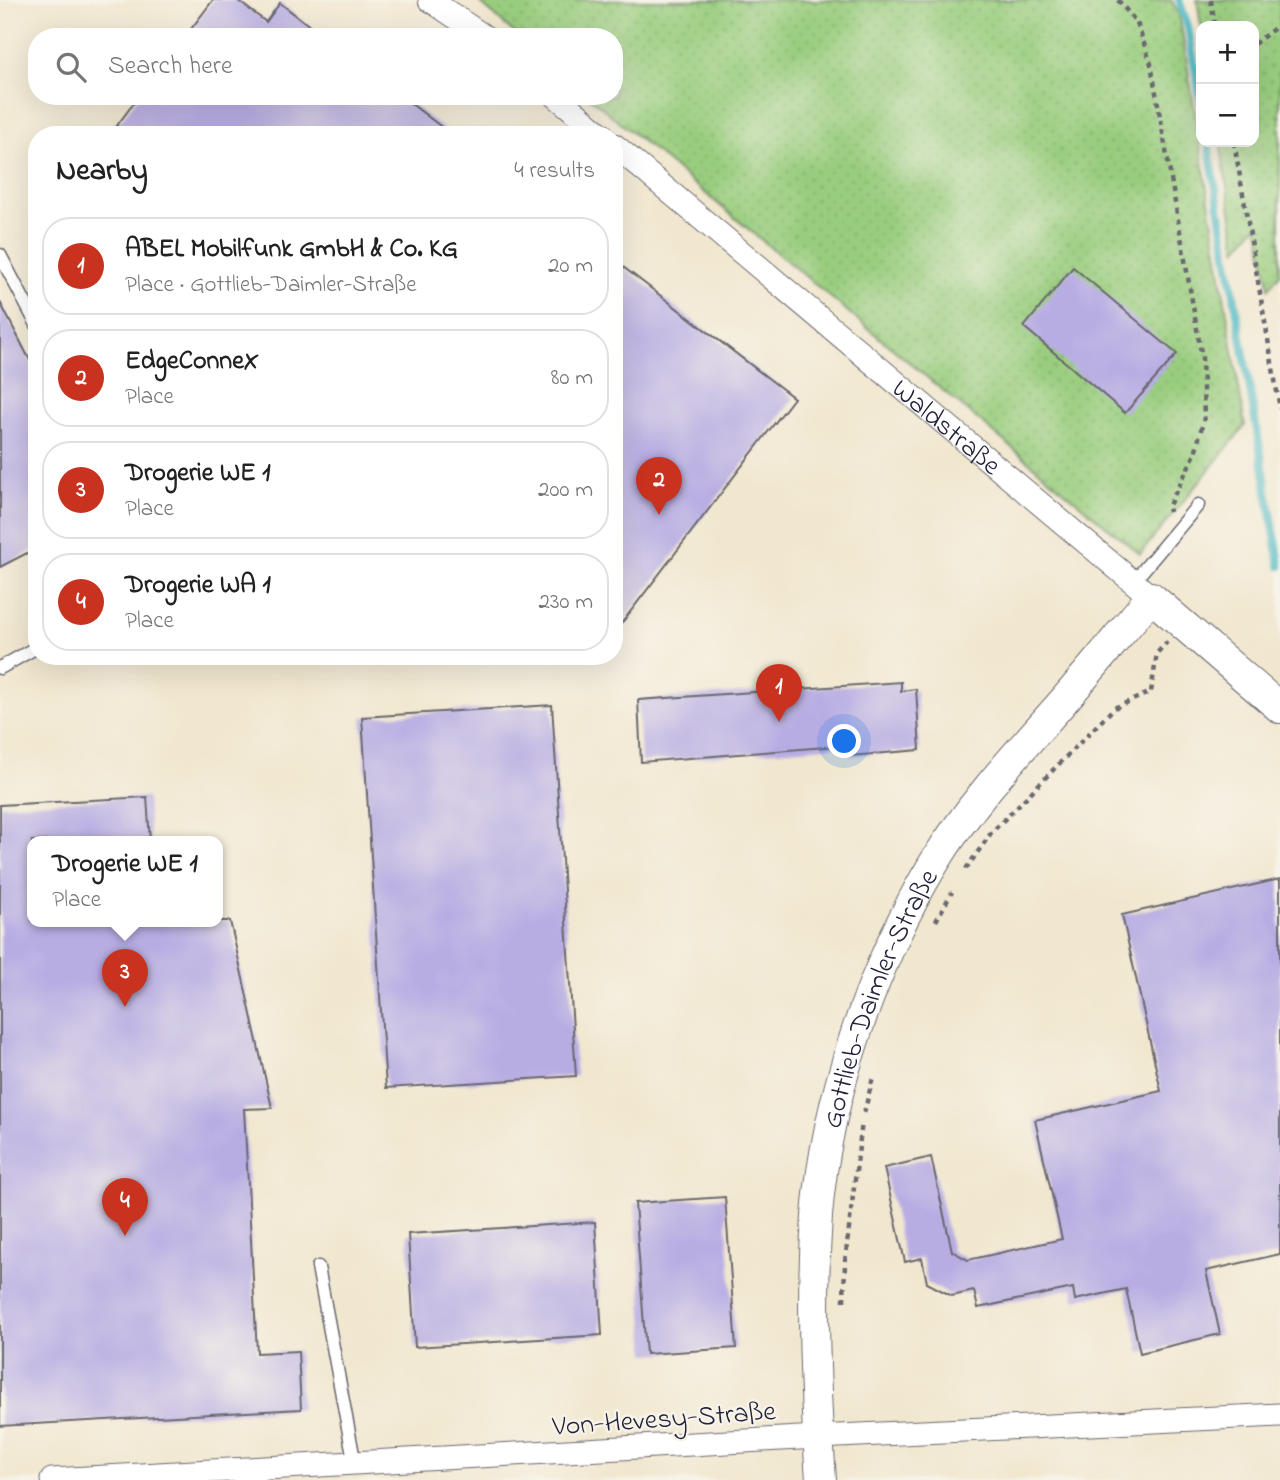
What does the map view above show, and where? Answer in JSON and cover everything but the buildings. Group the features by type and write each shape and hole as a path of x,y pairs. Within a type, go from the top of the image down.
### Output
{"street":[{"path":"430,0 472,28"},
{"path":"566,105 591,126"},
{"name":"Waldstraße","path":"623,153 1280,708"},
{"name":"Gottlieb-Daimler-Straße","path":"821,1480 813,1310 817,1213 847,1061 872,990 897,929 935,861 993,781 1142,589"},
{"name":"Von-Hevesy-Straße","path":"52,1480 166,1477 818,1437 1280,1415"}],"lane":[{"path":"0,255 28,308"},
{"path":"1142,589 1174,534 1198,505"},
{"path":"0,668 28,653"},
{"path":"318,1267 355,1465"}],"path":[{"path":"1118,0 1137,23 1151,64 1202,358 1204,418 1195,454 1168,507 1174,534"},
{"path":"1211,0 1214,21"},
{"path":"1259,40 1280,24"},
{"path":"1235,147 1280,409"},
{"path":"962,873 991,833 1114,708 1151,692 1157,653 1182,624"},
{"path":"932,928 956,884"},
{"path":"844,1307 845,1261 861,1125 874,1076"}],"green space":[{"path":"477,0 1171,0 1179,13 1196,119 1196,147 1200,147 1245,426 1140,554 599,105 623,105 623,28 509,28"},
{"path":"1197,0 1280,0 1280,274 1269,288 1258,224 1237,249 1221,147 1259,147 1259,21 1200,21"}],"waterway":[{"path":"1179,0 1188,26 1198,84"},
{"path":"1209,147 1280,566"}],"place":[{"name":"EdgeConneX","path":"659,515"},
{"name":"ABEL Mobilfunk GmbH & Co. KG","path":"779,722"},
{"name":"Drogerie WE 1","path":"125,1007"},
{"name":"Drogerie WA 1","path":"125,1236"}]}
